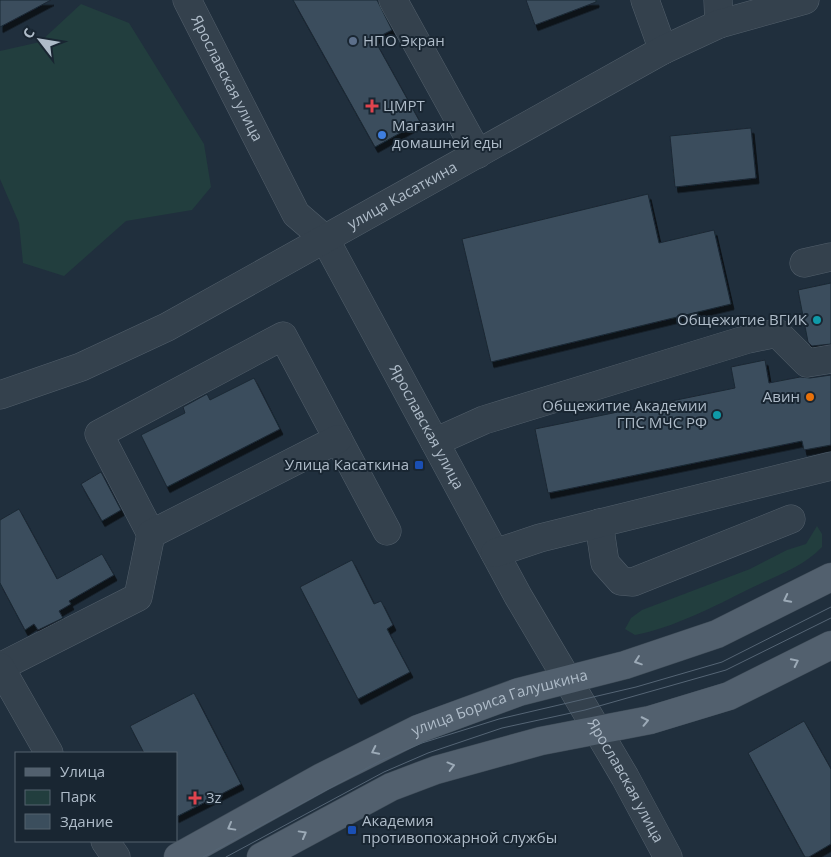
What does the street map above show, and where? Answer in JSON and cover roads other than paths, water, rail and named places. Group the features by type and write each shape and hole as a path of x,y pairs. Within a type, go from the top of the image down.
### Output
{"main road":[{"name":"улица Бориса Галушкина","path":"178,857 322,776 418,729 519,692 625,665 717,634 831,577"},
{"path":"261,857 391,788 436,770 540,741 650,720 729,696 831,644"}],"street":[{"name":"Ярославская улица","path":"187,0 296,214 325,239 495,553 566,679 625,778 668,857"},
{"path":"393,0 478,154"},
{"path":"645,0 663,50"},
{"name":"улица Касаткина","path":"0,395 81,367 150,335 663,50 718,12 805,0"},
{"path":"804,263 831,256"},
{"path":"435,442 484,420 748,339 777,333 807,362 831,359"},
{"path":"48,752 0,667 138,597 151,534 99,434 283,336 387,531"},
{"path":"151,534 338,439"},
{"path":"495,553 540,538 831,466"},
{"path":"600,523 605,563 622,581 633,582 791,519"},
{"path":"106,842 116,857"}],"tram line":[{"path":"203,857 380,761 422,743 499,719 636,687 722,662 831,607"},
{"path":"226,857 384,772 428,753 502,728 585,710 726,670 831,618"}],"place":[{"name":"НПО Экран","path":"353,41"},
{"name":"ЦМРТ","path":"372,106"},
{"name":"Магазин домашней еды","path":"382,135"},
{"name":"Общежитие ВГИК","path":"817,320"},
{"name":"Авин","path":"810,397"},
{"name":"Общежитие Академии ГПС МЧС РФ","path":"717,415"},
{"name":"Улица Касаткина","path":"419,465"},
{"name":"3z","path":"195,798"},
{"name":"Академия противопожарной службы","path":"352,830"}]}
